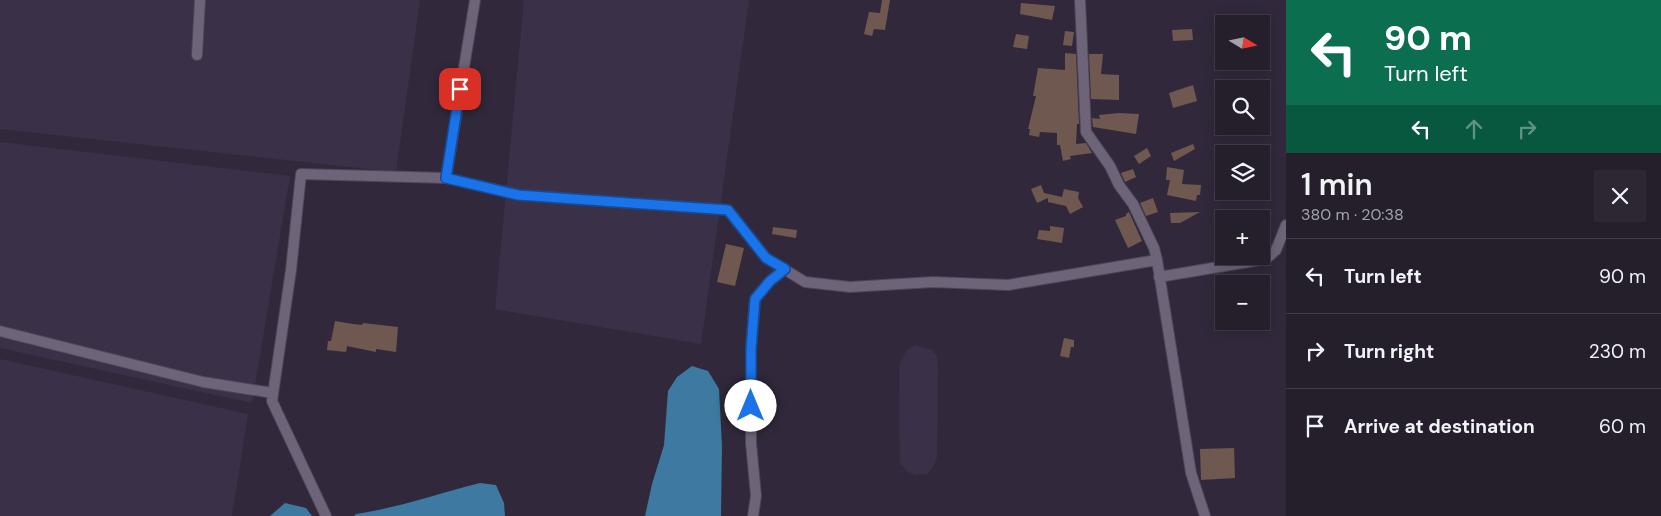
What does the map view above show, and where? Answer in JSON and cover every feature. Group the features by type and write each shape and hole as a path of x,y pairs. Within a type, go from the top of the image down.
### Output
{"street":[{"path":"196,55 200,0"},
{"path":"446,178 474,0"},
{"path":"1080,0 1086,132 1110,166 1119,185 1133,204 1154,248 1191,473 1205,516"},
{"path":"326,516 272,401 291,270 301,174 446,178 518,195 728,210 766,258 805,282 850,287 933,282 1008,285 1157,260"},
{"path":"1159,277 1266,259 1276,250 1286,225"},
{"path":"753,516 756,496 751,443 751,349 755,299 770,281 785,269"},
{"path":"0,331 203,382 273,393"}],"shaded area":[{"path":"0,0 420,0 396,172 0,129"},
{"path":"524,0 749,0 701,344 495,309"},
{"path":"0,142 290,176 252,403 0,348"},
{"path":"915,345 932,350 937,356 938,364 937,457 933,467 927,474 916,475 908,472 900,463 899,366 907,350"},
{"path":"0,359 248,414 232,516 0,516"}],"water":[{"path":"692,366 708,371 719,389 722,446 721,516 645,516 652,484 664,445 668,391 677,377"},
{"path":"480,483 496,485 504,503 505,516 354,516 356,514 403,504"},
{"path":"285,503 306,508 312,516 270,516"}],"building":[{"path":"882,0 890,0 885,30 874,29 872,36 864,34 869,12 880,13"},
{"path":"1021,3 1055,6 1052,20 1020,14"},
{"path":"1192,29 1193,40 1173,41 1172,30"},
{"path":"1065,31 1074,32 1072,46 1063,45"},
{"path":"1016,34 1029,36 1027,49 1013,47"},
{"path":"1065,53 1076,54 1079,124 1077,124 1076,144 1086,143 1092,153 1070,156 1071,159 1063,161 1060,145 1057,145 1057,133 1040,132 1039,137 1029,135 1030,129 1028,129 1036,96 1033,96 1038,68 1065,70"},
{"path":"1089,54 1103,54 1101,74 1119,75 1119,100 1091,99"},
{"path":"1193,85 1197,101 1173,108 1169,93"},
{"path":"1139,114 1136,134 1093,127 1092,118 1100,119 1099,115"},
{"path":"1193,144 1195,149 1174,161 1171,153"},
{"path":"1147,148 1151,156 1139,164 1134,156"},
{"path":"1167,167 1184,170 1182,184 1201,185 1200,195 1197,195 1196,201 1167,195 1170,180 1166,180"},
{"path":"1133,169 1136,177 1125,182 1121,173"},
{"path":"1041,185 1044,193 1062,197 1064,189 1079,192 1078,198 1083,207 1070,214 1066,206 1048,202 1048,198 1037,203 1031,189"},
{"path":"1153,198 1158,212 1146,216 1140,203"},
{"path":"1129,212 1142,241 1128,248 1115,220 1126,216"},
{"path":"1200,212 1180,223 1171,223 1170,213"},
{"path":"1050,226 1064,228 1062,243 1037,239 1039,230 1050,231"},
{"path":"773,227 797,230 796,238 772,234"},
{"path":"726,244 744,248 735,286 717,282"},
{"path":"335,321 398,327 396,352 376,349 376,352 347,346 346,352 327,350"},
{"path":"1064,338 1074,340 1074,347 1071,347 1069,358 1060,356"},
{"path":"1234,448 1235,478 1201,480 1200,449"}],"route":[{"path":"460,89 446,178 518,195 728,210 766,258 785,269 770,281 755,299 751,349 751,406"}]}
